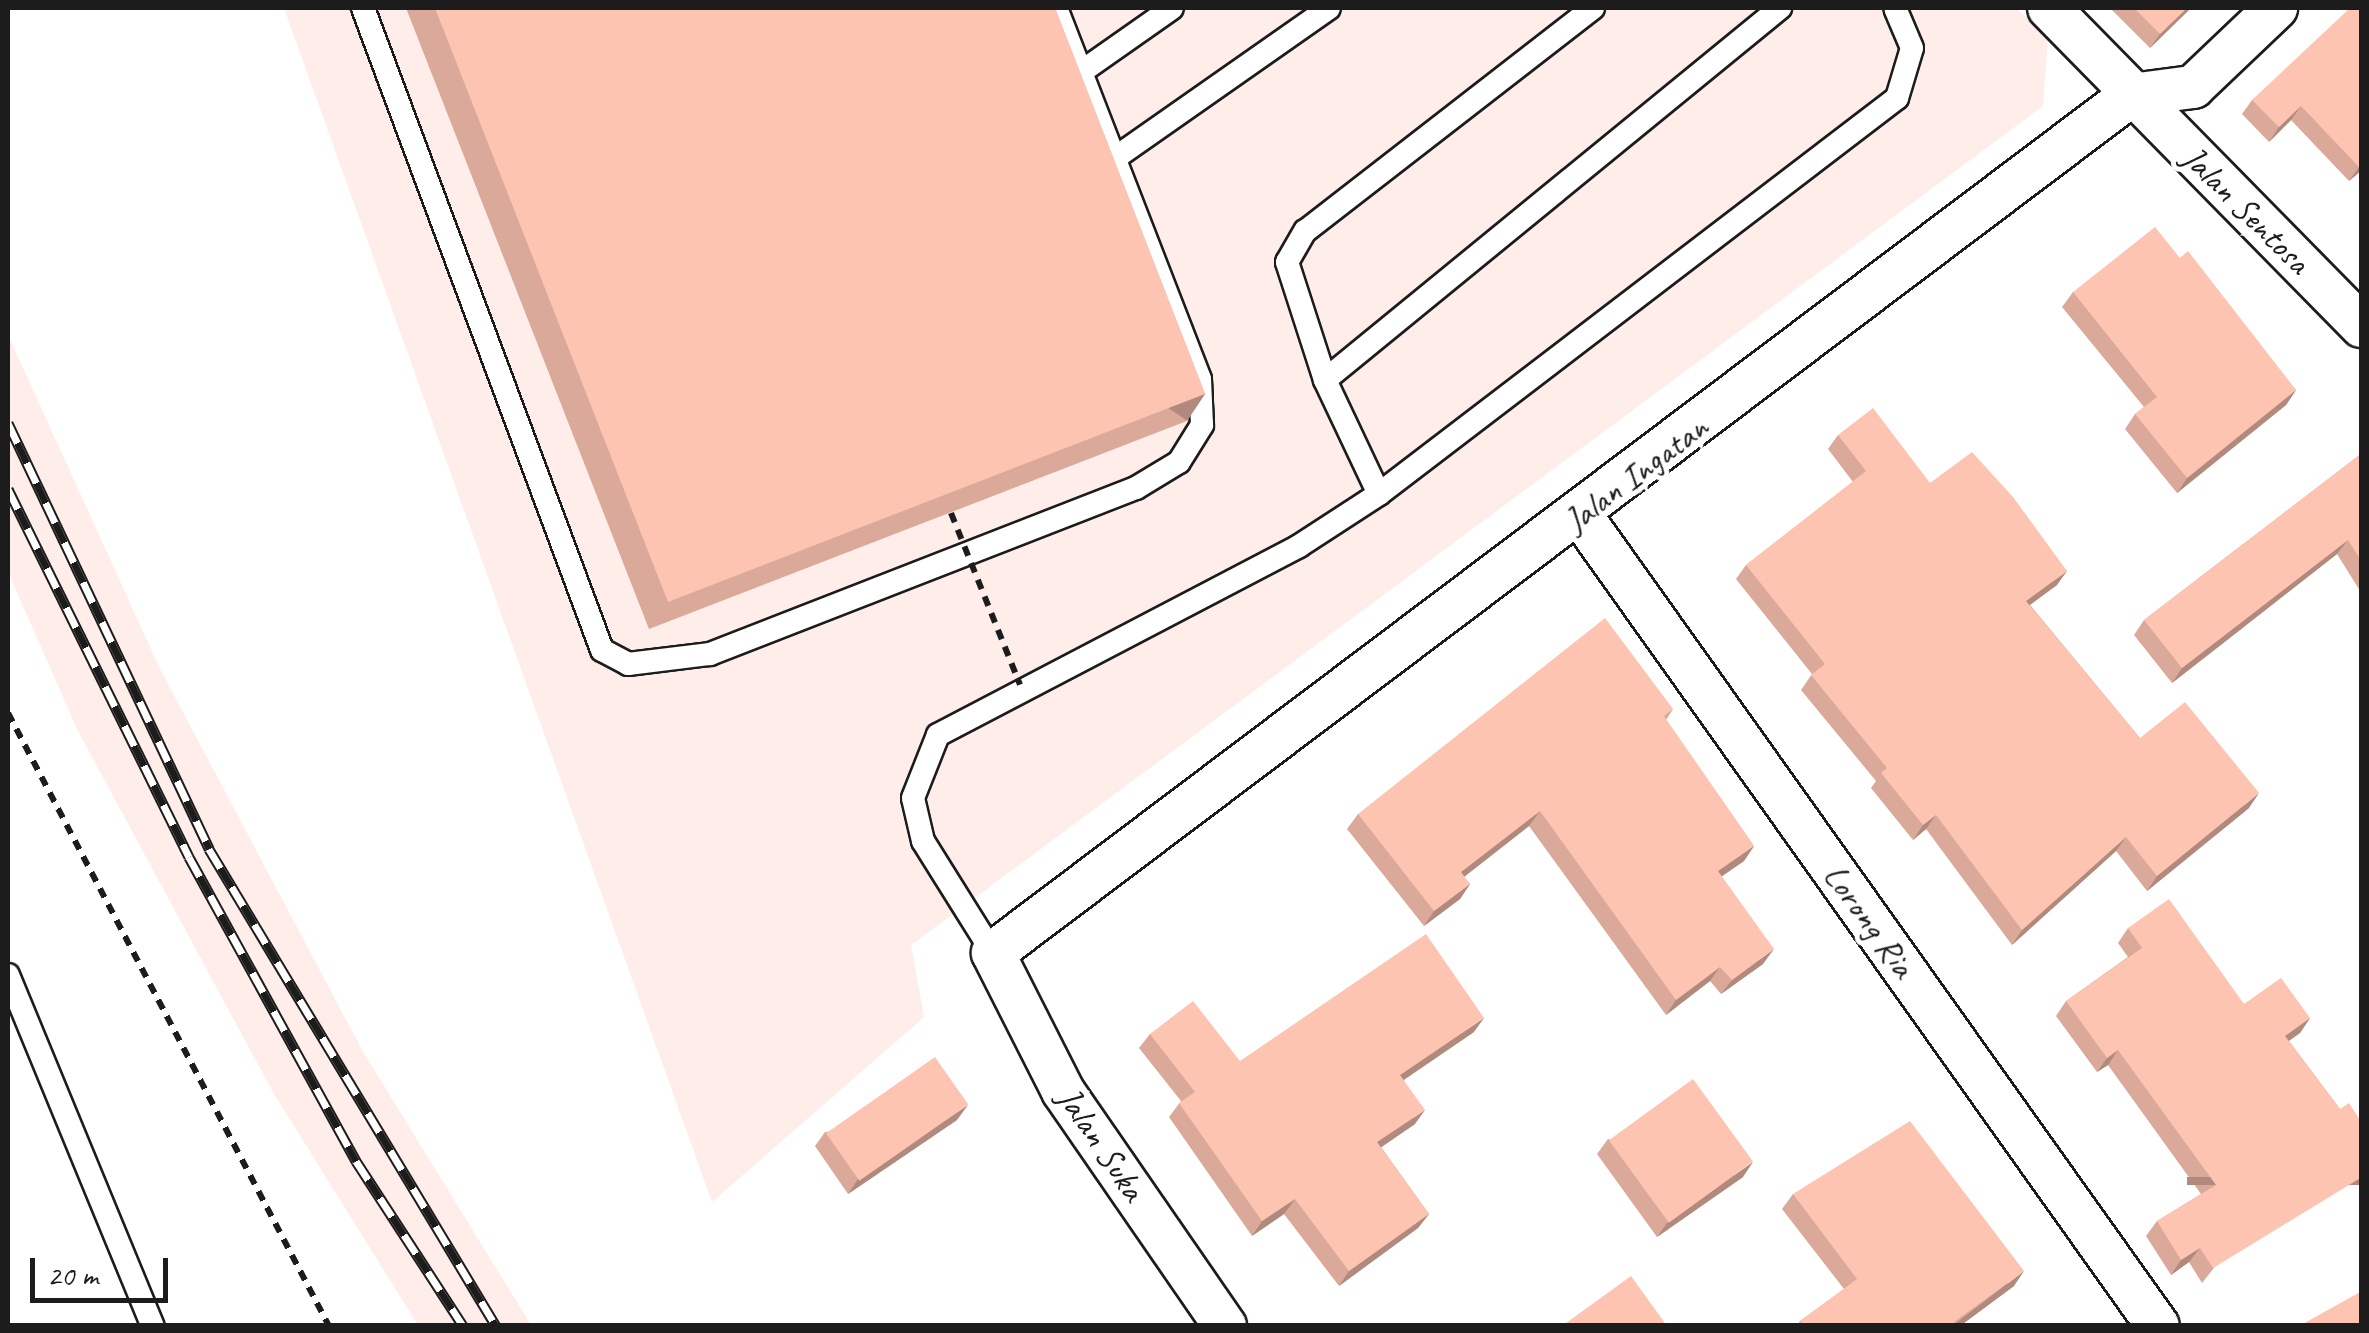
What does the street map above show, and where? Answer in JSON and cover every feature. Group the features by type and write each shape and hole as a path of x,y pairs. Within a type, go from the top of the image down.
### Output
{"street":[{"name":"Jalan Sentosa","path":"2048,8 2362,326"},
{"path":"2131,94 2193,87 2276,8"},
{"name":"Jalan Ingatan","path":"993,953 1580,516 2131,94"},
{"name":"Lorong Ria","path":"1580,516 2158,1326"},
{"name":"Jalan Suka","path":"993,953 1063,1091 1225,1326"}],"lane":[{"path":"363,8 602,650 628,664 710,654 1136,488 1179,462 1202,425 1200,379 1056,8"},
{"path":"1081,72 1172,8"},
{"path":"1115,158 1329,8"},
{"path":"1379,494 1325,380 1289,279 1287,262 1304,230 1592,8"},
{"path":"1325,380 1780,8"},
{"path":"993,953 923,841 913,798 938,735 1020,685 1299,546 1379,494 1897,98 1912,48 1895,8"},
{"path":"8,975 153,1326"}],"path":[{"path":"951,512 1020,685"},
{"path":"8,713 328,1326"}],"shaded area":[{"path":"284,8 2016,8 2048,38 2043,106 911,945 924,1017 712,1202"},
{"path":"8,335 160,669 362,1050 531,1325 418,1325 274,1094 78,731 8,572"}],"building":[{"path":"435,8 1055,8 1205,394 668,602"},
{"path":"2134,8 2187,8 2160,34"},
{"path":"2350,8 2362,8 2359,167 2301,106 2279,127 2252,100"},
{"path":"2155,227 2180,258 2188,251 2296,390 2187,478 2135,414 2157,397 2073,292"},
{"path":"1873,408 1930,483 1972,452 2013,497 2067,571 2026,601 2140,738 2185,702 2259,793 2157,876 2126,837 2022,930 1936,815 1923,825 1881,773 1887,768 1811,675 1825,664 1746,565 1866,471 1838,435"},
{"path":"2362,453 2362,562 2348,540 2182,668 2144,620"},
{"path":"1605,618 1673,709 1664,716 1754,846 1718,871 1774,949 1732,980 1720,967 1676,1000 1540,811 1461,872 1470,884 1434,911 1358,814"},
{"path":"2169,899 2244,1004 2281,978 2310,1018 2285,1036 2340,1109 2349,1103 2362,1123 2362,1177 2213,1268 2200,1248 2181,1260 2157,1221 2216,1185 2118,1050 2107,1058 2066,1001 2142,948 2128,928"},
{"path":"1426,934 1484,1018 1400,1075 1425,1110 1377,1142 1429,1214 1349,1271 1295,1199 1262,1221 1179,1103 1195,1092 1150,1034 1193,1001 1240,1061"},
{"path":"935,1057 968,1105 859,1181 826,1133"},
{"path":"1693,1079 1753,1162 1669,1223 1609,1140"},
{"path":"1910,1121 2024,1271 1954,1322 1956,1326 1804,1326 1800,1321 1857,1279 1793,1194"},
{"path":"1631,1276 1667,1326 1562,1326"},
{"path":"2362,1291 2362,1326 2299,1326"}],"railway":[{"path":"8,423 209,849 496,1326"},
{"path":"8,489 189,857 356,1161 463,1326"}]}
